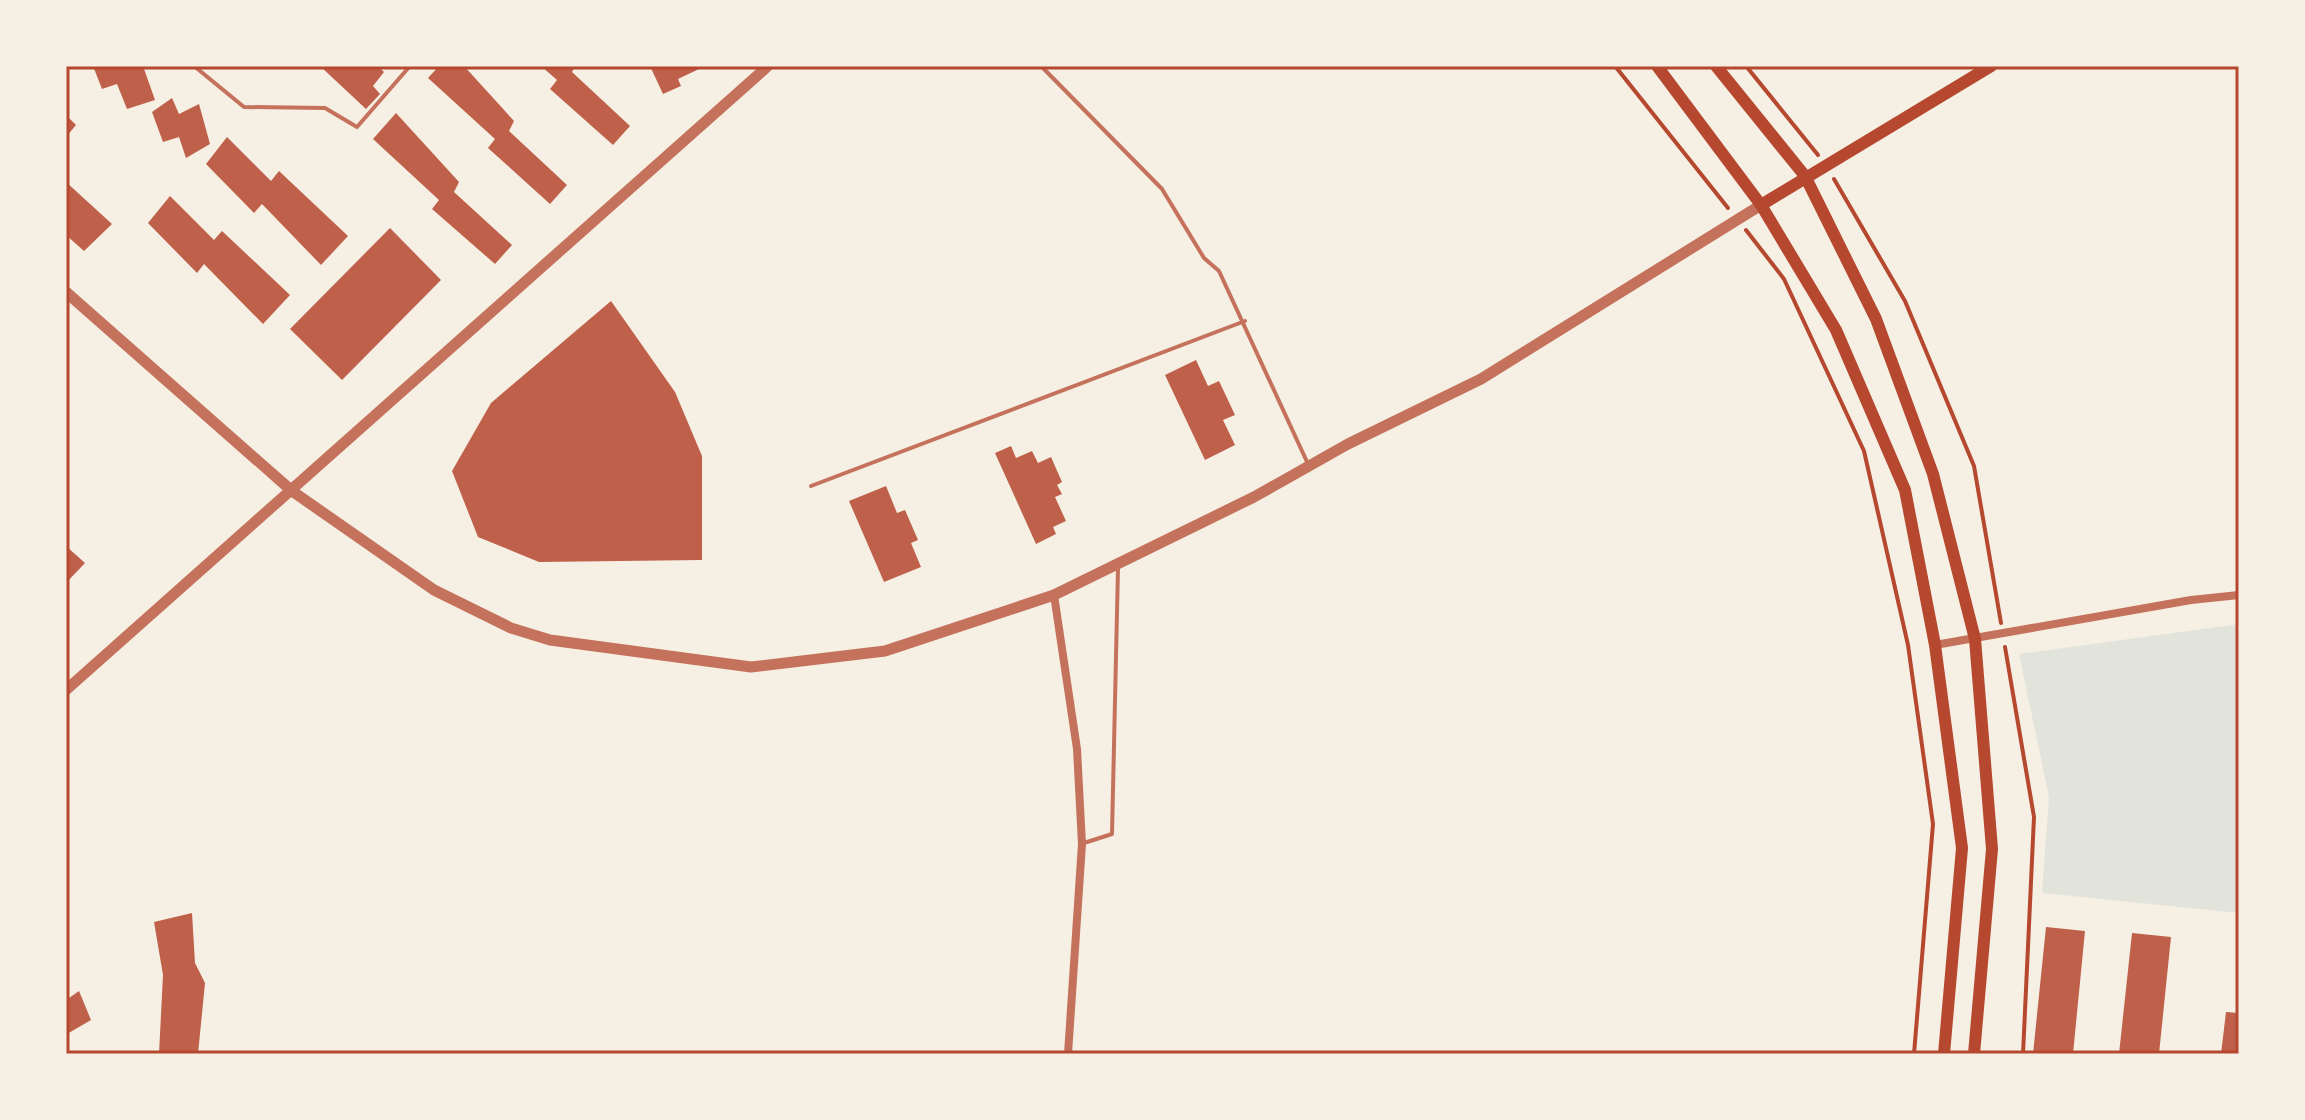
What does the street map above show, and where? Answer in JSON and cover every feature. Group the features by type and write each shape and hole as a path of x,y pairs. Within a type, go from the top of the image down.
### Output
{"main road":[{"path":"1657,66 1761,205 1836,330 1905,490 1935,645 1962,848 1944,1054"},
{"path":"1716,66 1805,176 1876,319 1933,474 1975,639 1992,849 1974,1054"},
{"path":"1761,205 1991,66"}],"street":[{"path":"66,690 768,66"},
{"path":"66,292 292,491 434,590 511,628 550,640 751,667 885,651 1054,595 1481,379 1761,205"},
{"path":"1054,595 1077,749 1082,844 1068,1054"},
{"path":"1935,645 2239,595"}],"lane":[{"path":"194,66 244,107 325,108 357,127 410,66"},
{"path":"1041,66 1162,189 1204,258 1219,271 1245,321 1309,466"},
{"path":"811,486 1245,321"},
{"path":"1082,844 1112,834 1118,563"}],"path":[{"path":"1615,66 1784,279 1864,451 1908,645 1933,824 1914,1054"}],"shaded area":[{"path":"2239,624 2239,913 2042,893 2049,797 2019,654"}],"building":[{"path":"93,66 143,66 155,100 127,109 117,84 102,89"},
{"path":"320,66 378,66 384,72 373,86 380,94 366,109"},
{"path":"439,66 464,66 514,121 509,131 567,185 550,204 488,148 495,139 428,78"},
{"path":"541,66 575,66 572,72 630,126 613,145 550,89 557,80"},
{"path":"650,66 698,66 699,69 678,79 681,86 663,94"},
{"path":"172,98 179,114 199,104 210,144 186,158 179,137 163,142 152,112"},
{"path":"396,113 459,182 454,192 512,245 495,264 432,209 439,200 373,139"},
{"path":"66,115 76,125 66,137"},
{"path":"227,137 271,181 279,171 348,236 321,265 262,204 254,213 206,164"},
{"path":"66,182 112,224 84,251 66,235"},
{"path":"170,196 214,240 222,231 290,295 263,324 204,264 197,273 148,223"},
{"path":"390,228 441,280 342,380 290,329"},
{"path":"611,301 675,392 702,456 702,560 539,562 478,537 452,471 491,403"},
{"path":"1196,360 1208,386 1219,381 1235,415 1223,420 1235,445 1205,460 1165,375"},
{"path":"1011,446 1016,458 1032,451 1038,463 1051,457 1062,482 1057,485 1062,494 1055,497 1066,521 1053,527 1056,534 1036,544 995,453"},
{"path":"886,486 897,513 905,510 918,540 911,543 921,567 884,582 849,501"},
{"path":"66,546 85,563 66,583"},
{"path":"192,913 195,963 205,983 198,1054 159,1054 163,975 154,922"},
{"path":"2046,927 2085,931 2073,1054 2033,1054"},
{"path":"2132,933 2171,937 2159,1054 2119,1054"},
{"path":"79,991 91,1020 67,1034 66,1000"},
{"path":"2226,1012 2239,1013 2239,1054 2221,1054"}]}
